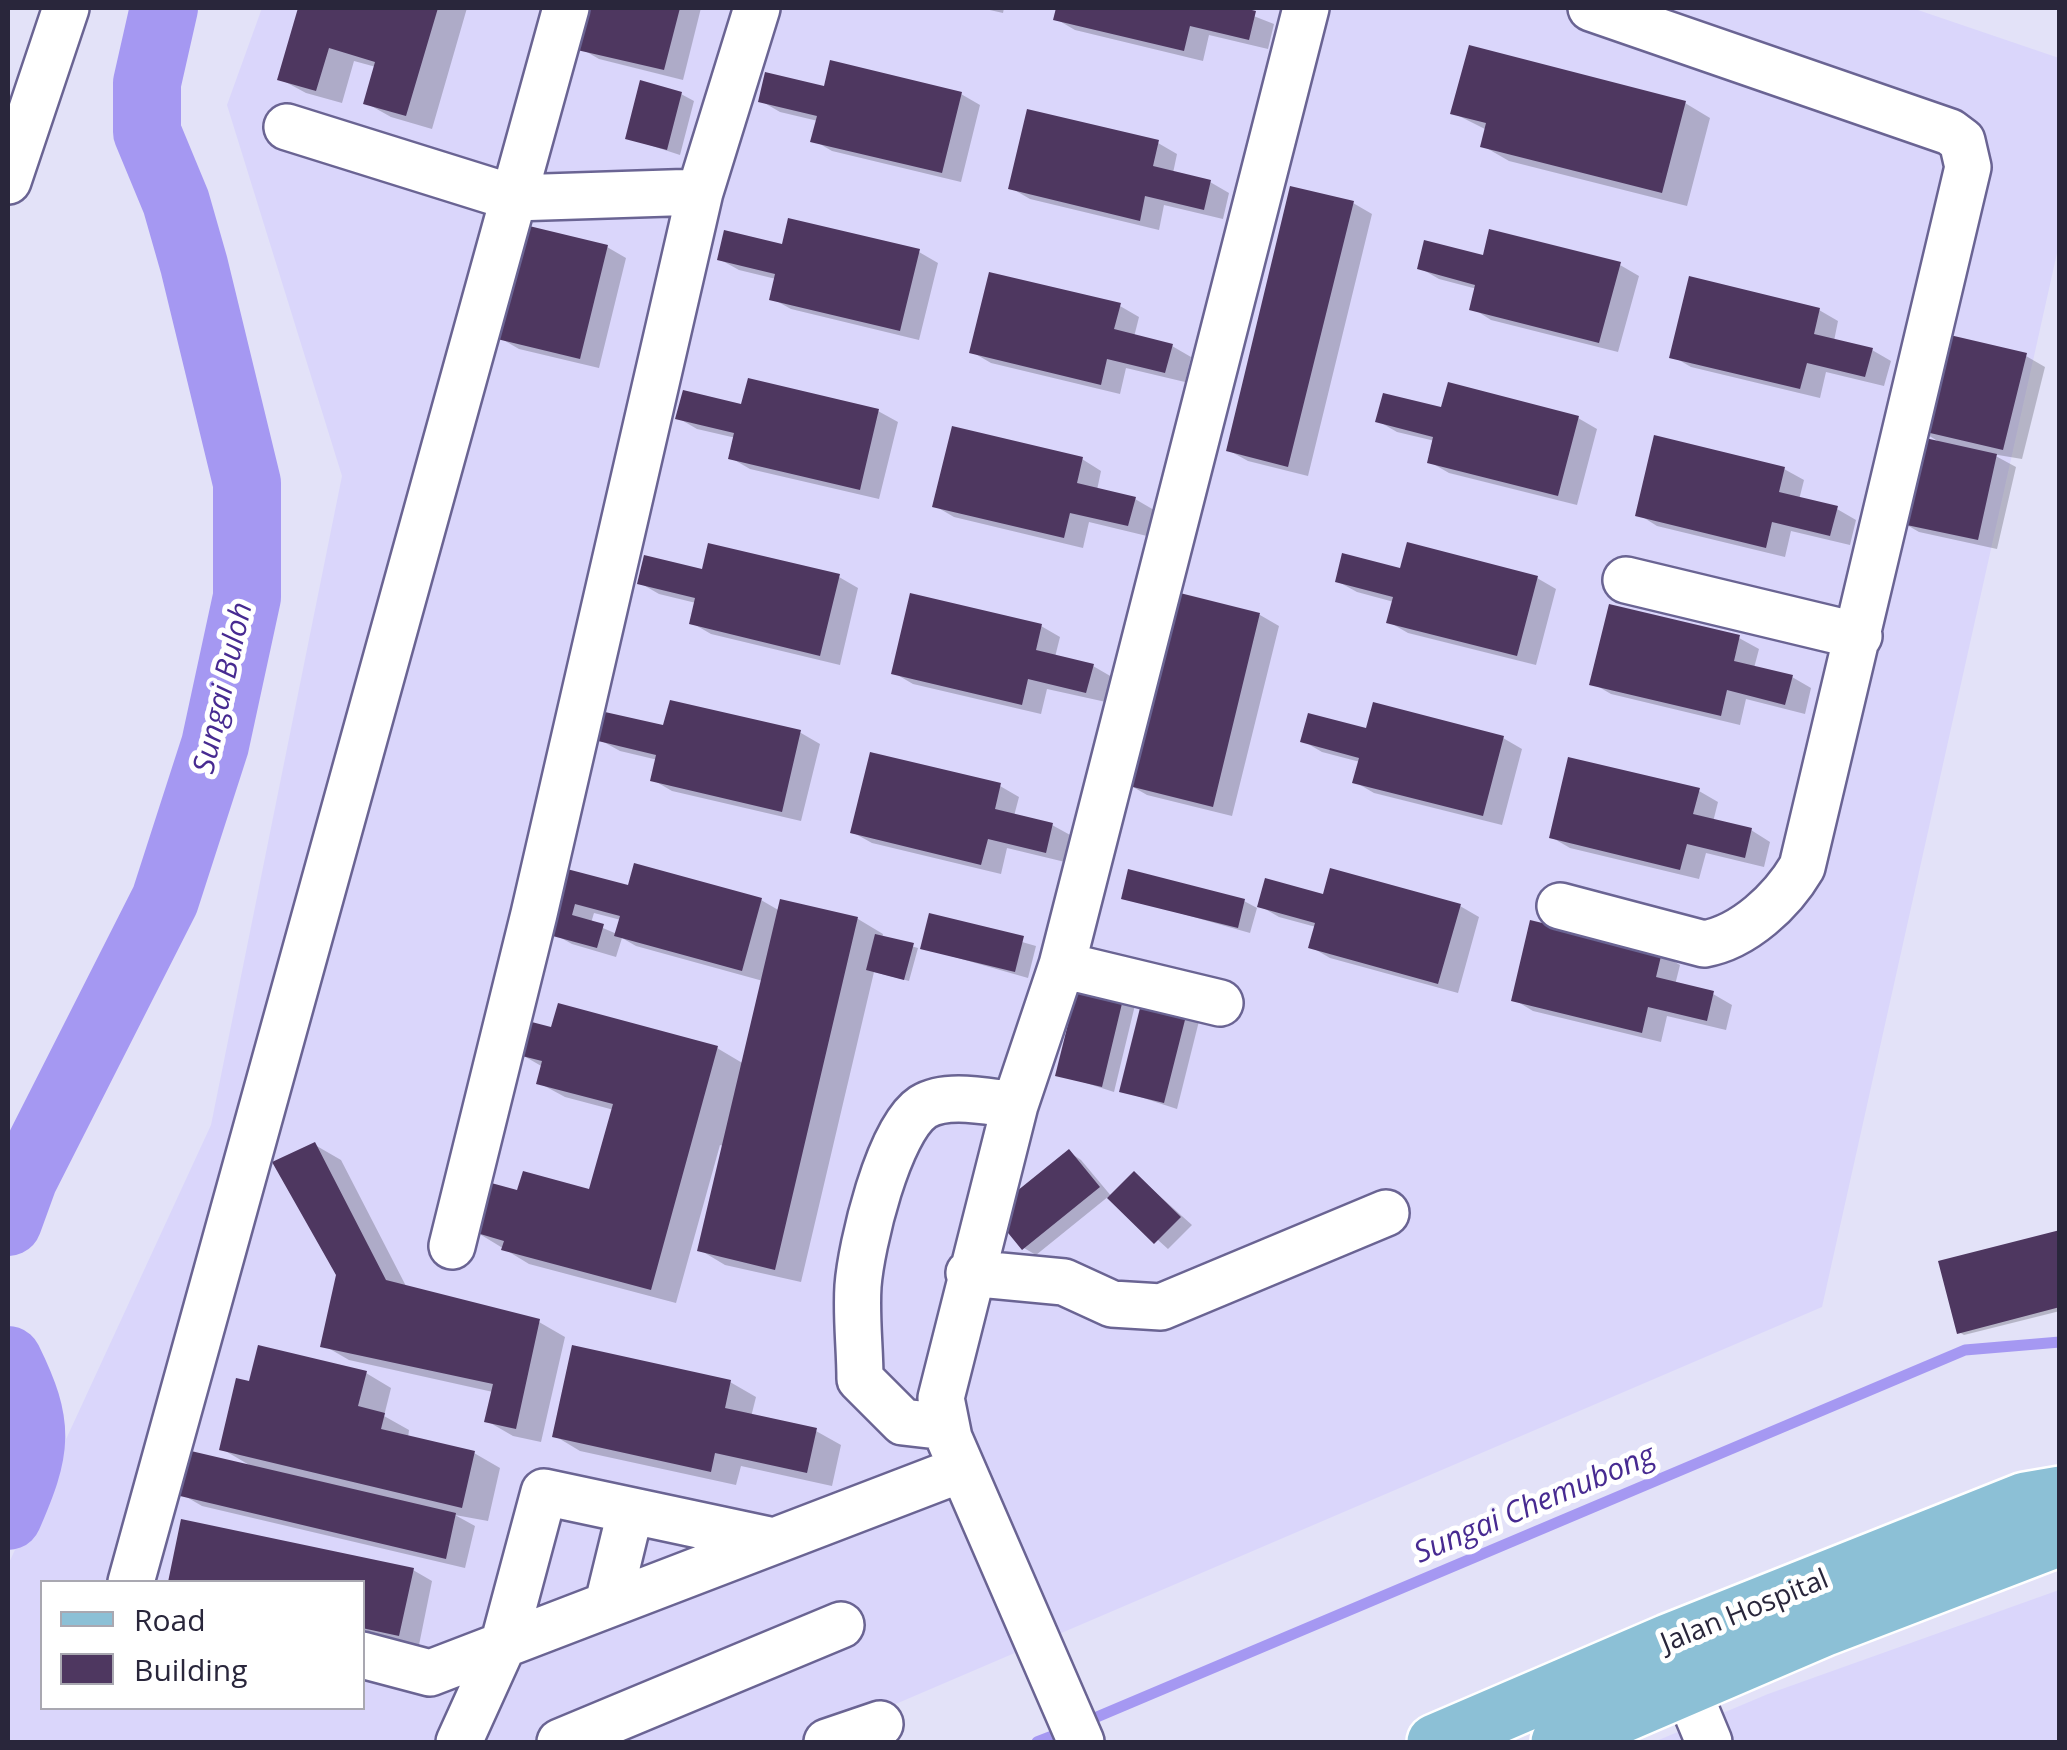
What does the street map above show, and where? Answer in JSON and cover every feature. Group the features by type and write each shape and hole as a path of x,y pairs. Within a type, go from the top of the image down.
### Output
{"main road":[{"name":"Jalan Hospital","path":"1560,1742 1677,1665 2025,1500 2060,1494"},
{"name":"Jalan Hospital","path":"1435,1742 1677,1665 1824,1628 2060,1538"}],"lane":[{"path":"8,181 66,8"},
{"path":"131,1580 566,8"},
{"path":"452,1246 539,895 700,192 757,8"},
{"path":"1081,1742 962,1469 946,1427 941,1398 969,1273 1015,1105 1062,965 1306,8"},
{"path":"1560,906 1704,944 1722,941 1769,909 1802,867 1859,636 1968,154 1962,141 1950,132 1591,8"},
{"path":"287,127 514,198 700,192"},
{"path":"1626,580 1859,636"},
{"path":"1062,965 1220,1003"},
{"path":"946,1427 903,1422 860,1379 858,1286 872,1212 903,1130 924,1106 954,1100 1015,1105"},
{"path":"969,1273 1064,1282 1112,1304 1161,1307 1386,1213"},
{"path":"365,1656 430,1674 769,1540 962,1469"},
{"path":"460,1742 503,1645 544,1492 769,1540"},
{"path":"608,1604 630,1513"},
{"path":"566,1742 841,1625"},
{"path":"1677,1665 1709,1742"},
{"path":"827,1742 880,1724"}],"shaded area":[{"path":"262,8 1912,8 2059,58 2059,244 1822,1307 807,1742 8,1742 8,1565 211,1125 342,476 227,105"},
{"path":"2059,1590 2059,1742 1654,1742 1768,1694"}],"building":[{"path":"298,8 438,8 406,116 363,104 375,62 329,48 316,91 277,80"},
{"path":"588,8 680,8 664,70 577,50"},
{"path":"1056,8 1256,11 1249,40 1190,26 1184,51 1053,20"},
{"path":"1469,45 1686,101 1662,193 1480,147 1486,123 1450,114"},
{"path":"830,60 962,92 942,173 810,142 817,116 758,102 765,72 824,86"},
{"path":"640,80 682,92 667,150 625,139"},
{"path":"1027,109 1159,140 1153,166 1211,180 1204,210 1145,196 1140,221 1008,189"},
{"path":"1290,186 1354,201 1288,467 1226,451"},
{"path":"788,218 920,249 900,331 769,300 775,274 717,260 724,230 782,244"},
{"path":"525,225 608,245 580,359 497,339"},
{"path":"1489,229 1621,262 1599,343 1469,310 1475,285 1417,269 1424,240 1483,255"},
{"path":"989,272 1121,303 1114,329 1173,344 1165,373 1107,359 1101,385 969,353"},
{"path":"1689,276 1820,308 1814,334 1873,348 1865,377 1807,363 1800,389 1669,358"},
{"path":"1937,332 2027,353 2003,450 1913,429"},
{"path":"748,378 879,409 860,490 728,459 734,433 675,419 683,390 741,404"},
{"path":"1448,382 1579,416 1558,496 1427,463 1433,437 1375,422 1383,393 1441,407"},
{"path":"952,426 1083,457 1077,483 1136,497 1128,526 1070,513 1064,538 932,507"},
{"path":"1654,435 1785,467 1779,492 1838,506 1830,536 1772,522 1766,548 1635,516"},
{"path":"1916,436 1997,454 1978,540 1897,523"},
{"path":"1407,542 1538,576 1517,656 1386,623 1393,597 1335,582 1342,553 1400,568"},
{"path":"708,543 840,574 820,656 689,624 695,598 637,584 644,555 702,569"},
{"path":"1172,591 1260,613 1213,807 1125,785"},
{"path":"910,593 1042,624 1036,650 1094,664 1086,693 1028,679 1022,705 891,674"},
{"path":"1609,604 1740,635 1734,661 1793,675 1785,705 1727,690 1721,716 1589,685"},
{"path":"670,700 801,730 782,812 650,781 656,755 598,741 605,712 663,725"},
{"path":"1373,702 1504,736 1483,816 1352,783 1359,758 1300,742 1308,713 1366,728"},
{"path":"870,752 1001,783 995,809 1053,823 1046,853 988,839 981,865 850,833"},
{"path":"1568,757 1700,788 1693,814 1752,828 1745,858 1687,844 1680,870 1549,838"},
{"path":"634,863 762,898 742,971 614,936 620,916 575,904 572,915 604,924 597,948 549,935 567,869 628,885"},
{"path":"1330,868 1461,904 1438,984 1308,948 1315,923 1257,907 1265,878 1323,894"},
{"path":"1128,869 1245,899 1238,928 1121,899"},
{"path":"780,899 858,917 775,1270 697,1251"},
{"path":"929,913 1024,936 1015,972 920,949"},
{"path":"1530,920 1662,952 1656,977 1714,991 1707,1021 1648,1007 1642,1033 1511,1001"},
{"path":"875,934 914,943 904,980 866,970"},
{"path":"1079,980 1125,991 1102,1087 1055,1076"},
{"path":"1143,996 1188,1008 1164,1103 1119,1092"},
{"path":"558,1003 718,1046 651,1290 501,1250 504,1241 470,1231 484,1181 517,1190 523,1171 589,1189 613,1104 536,1084 542,1061 514,1054 524,1020 551,1027"},
{"path":"315,1142 386,1280 540,1319 516,1429 484,1422 493,1384 320,1347 336,1275 272,1162"},
{"path":"1069,1149 1100,1187 1022,1250 991,1212"},
{"path":"1134,1171 1181,1217 1154,1244 1107,1198"},
{"path":"2060,1230 2060,1307 1957,1334 1938,1261"},
{"path":"258,1345 367,1371 358,1406 385,1413 381,1429 475,1451 462,1508 219,1450 236,1378 249,1381"},
{"path":"572,1345 731,1380 725,1408 817,1428 807,1473 715,1453 711,1472 552,1437"},
{"path":"191,1451 456,1513 446,1559 180,1496"},
{"path":"181,1519 414,1568 399,1636 365,1629 365,1580 168,1580"}],"waterway":[{"name":"Sungai Buloh","path":"8,1222 24,1178 165,900 215,745 247,597 247,483 194,265 176,202 147,132 147,83 164,8"},
{"name":"Sungai Chemubong","path":"1085,1722 1965,1350 2060,1342"},
{"name":"Sungai Buloh","path":"8,1360 26,1403 31,1438 25,1473 8,1516"},
{"name":"Sungai Chemubong","path":"1037,1742 1068,1730"}]}
